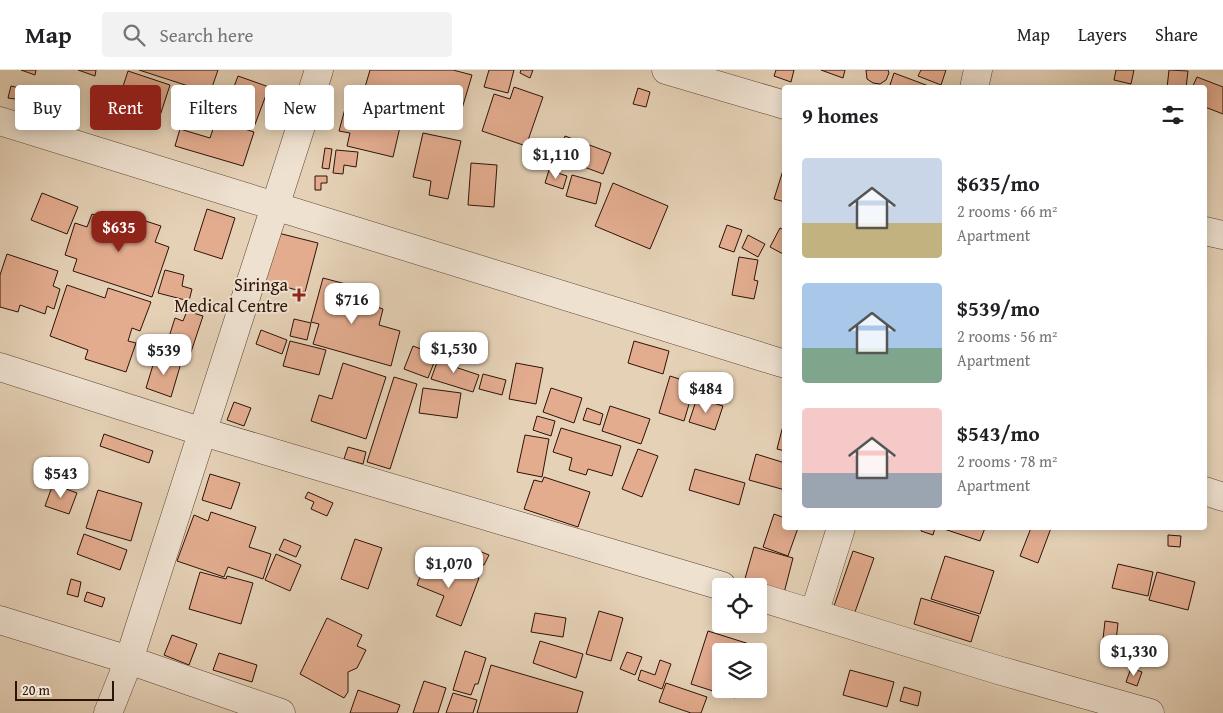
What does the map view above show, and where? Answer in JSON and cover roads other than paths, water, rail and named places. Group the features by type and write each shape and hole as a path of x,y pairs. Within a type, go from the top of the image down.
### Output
{"street":[{"path":"108,713 129,660 319,70"},
{"path":"666,70 782,104"},
{"path":"975,85 978,70"},
{"path":"0,121 782,363"},
{"path":"1207,232 1223,236"},
{"path":"0,367 203,432 712,583"},
{"path":"1207,492 1223,496"},
{"path":"814,614 840,530"},
{"path":"767,599 998,670 1150,713"},
{"path":"0,620 129,660 281,713"}],"place":[{"name":"Siringa Medical Centre","path":"299,295"}]}
